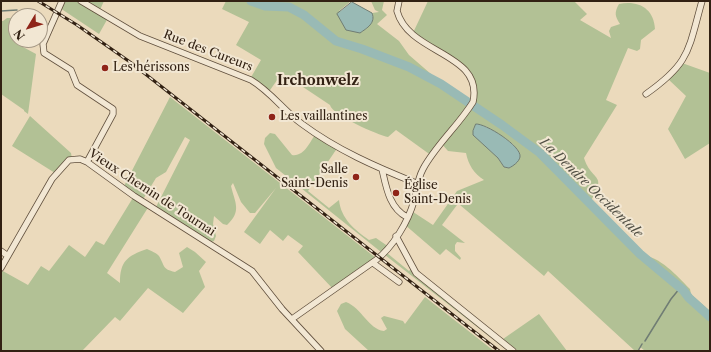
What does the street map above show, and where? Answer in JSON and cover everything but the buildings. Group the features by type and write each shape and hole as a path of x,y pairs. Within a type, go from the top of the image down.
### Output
{"street":[{"path":"62,1 43,44 44,53 71,70 77,85 113,109 113,114 87,162"},
{"name":"Rue des Cureurs","path":"80,1 140,36 251,80 260,85 293,117 316,133 360,160 416,183"},
{"path":"292,319 382,255 396,236 407,217 414,200 416,183 432,156 473,102 474,92 466,71 449,57 421,42 406,28 397,11 400,1"},
{"path":"646,94 668,79 685,58 702,1"},
{"name":"Vieux Chemin de Tournai","path":"1,268 48,184 62,165 72,159 87,162 128,192 252,271 321,351"},
{"path":"382,169 390,199 398,210 407,217"},
{"path":"396,236 416,273 513,351"},
{"path":"1,251 8,256"},
{"path":"372,263 399,282"}],"green space":[{"path":"65,1 104,1 99,12 108,18 99,34 60,8"},
{"path":"226,1 351,1 339,11 373,17 372,13 379,12 375,10 371,1 384,1 382,10 387,15 377,24 399,41 409,55 431,74 433,79 471,105 476,97 466,71 412,35 428,1 574,1 587,14 580,20 611,38 609,31 611,27 620,24 616,14 619,4 633,3 644,8 652,16 655,29 641,40 640,49 637,51 628,48 606,100 617,105 584,158 587,166 597,178 598,182 598,187 589,204 640,254 655,259 668,267 690,289 691,294 710,311 710,351 645,351 640,347 638,351 635,351 548,271 544,276 460,205 457,205 442,225 465,243 457,242 455,245 455,251 461,258 460,260 446,249 440,255 404,224 410,210 433,225 457,191 484,180 477,175 472,168 466,153 448,151 441,143 432,156 396,130 388,137 375,133 338,114 330,105 282,73 268,93 250,79 261,60 236,45 249,22 222,9","holes":["485,126 511,142 518,152 520,157 509,168 504,167 498,158 474,135 474,128"]},
{"path":"8,18 8,48 25,48 36,54 28,114 1,94 1,21"},
{"path":"682,63 710,73 710,143 685,159 668,129 686,96 668,79"},
{"path":"170,97 376,258 334,290 298,252 303,246 288,235 283,241 270,230 260,244 244,232 276,188 255,213 250,213 241,202 233,183 231,186 236,207 235,215 227,225 223,224 214,216 213,224 216,236 214,241 209,243 155,209 190,140 185,137 166,172 156,178 142,201 149,206 107,273 120,283 121,269 126,260 134,254 147,249 158,255 164,267 175,272 183,267 179,253 187,247 206,262 199,271 205,287 183,313 148,288 120,321 115,317 82,351 1,351 1,270 28,285 41,266 49,271 69,245 85,257 96,241 104,245 134,196 123,188"},
{"path":"30,116 71,153 72,159 55,173 12,146"},
{"path":"270,133 275,134 292,155 300,154 316,133 338,147 308,191 329,208 339,200 343,213 354,228 369,240 376,238 389,247 381,252 276,168 264,144 265,138"},
{"path":"387,253 409,271 412,268 513,351 508,351 385,255"},
{"path":"425,297 494,351 369,351 345,329 337,311 341,304 346,302 352,305 369,323 384,331 387,329 381,318 384,316 403,321 405,324"},
{"path":"539,314 567,351 518,351 503,339"}],"water":[{"path":"352,2 372,13 372,22 360,33 346,30 337,14"},
{"path":"476,124 494,131 515,147 519,152 520,157 514,165 509,168 504,167 498,158 473,135"}],"waterway":[{"name":"La Dendre Occidentale","path":"251,1 265,6 289,7 304,15 336,41 409,67 441,84 502,125 540,153 640,254 683,290 689,298 710,317"},
{"path":"1,11 8,11"},
{"path":"645,341 671,299 680,288"},
{"path":"638,351 642,344"}],"railway":[{"path":"38,1 77,25 130,62 499,351"}],"place":[{"name":"Les hérissons","path":"105,68"},
{"name":"Les vaillantines","path":"272,117"},
{"name":"Salle Saint-Denis","path":"356,177"},
{"name":"Église Saint-Denis","path":"396,193"}],"district":[{"name":"Irchonwelz","path":"318,81"}]}
